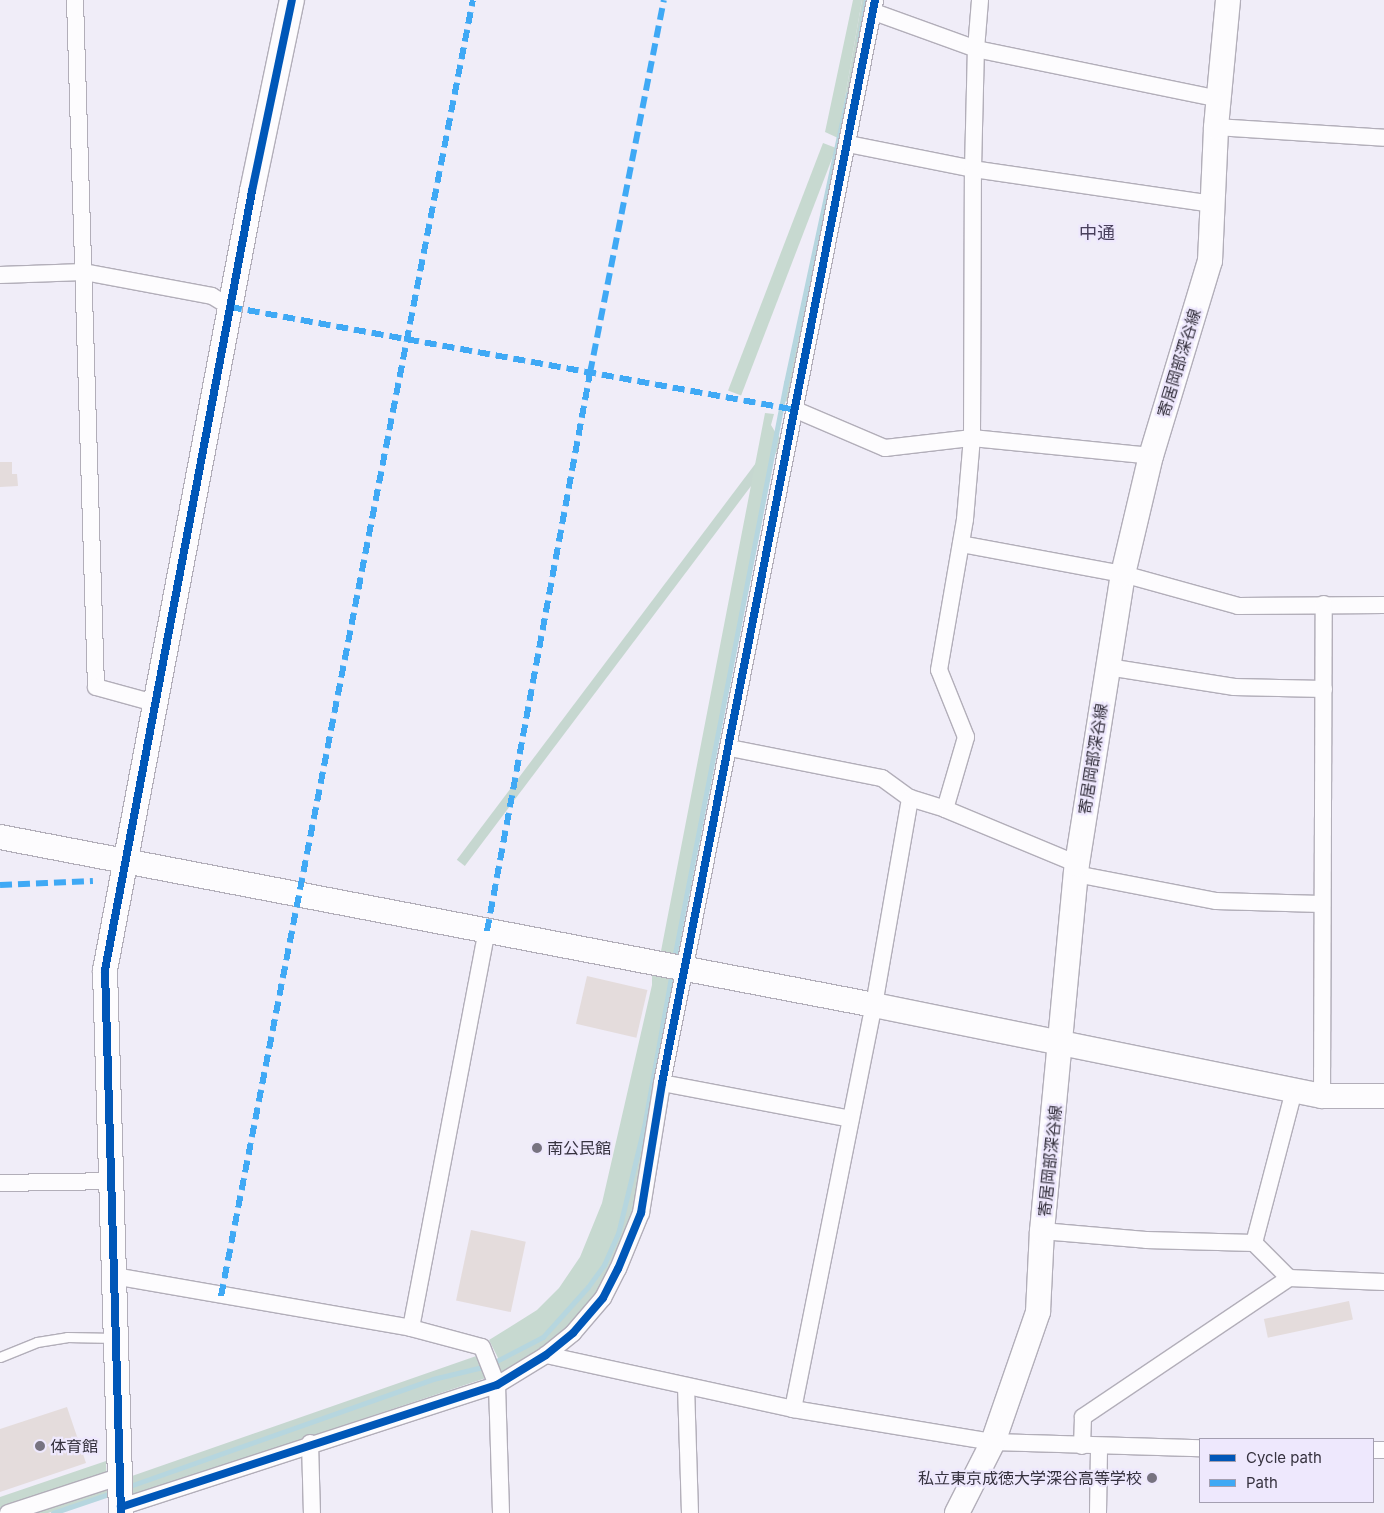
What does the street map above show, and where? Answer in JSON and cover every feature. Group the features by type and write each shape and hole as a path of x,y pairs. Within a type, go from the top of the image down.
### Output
{"street":[{"path":"76,0 96,686 154,703"},
{"path":"292,0 230,307 124,861 105,970 121,1510 496,1380 546,1355 573,1333 597,1305 618,1269 641,1213 662,1083 686,971 875,6 976,49 1219,99"},
{"path":"945,809 966,737 939,670 961,544 972,438 972,169 976,49 980,0"},
{"name":"寄居岡部深谷線","path":"957,1513 993,1442 1038,1312 1042,1232 1062,1045 1076,869 1123,574 1151,456 1210,261 1216,127 1228,0"},
{"path":"1216,127 1384,138"},
{"path":"848,144 972,169 1212,204"},
{"path":"0,275 84,272 212,296 230,307"},
{"path":"796,410 885,448 972,438 1151,456"},
{"path":"961,544 1123,574 1238,606 1384,605"},
{"path":"1322,1096 1321,904 1324,604"},
{"path":"1108,667 1234,687 1324,689"},
{"path":"730,748 882,778 910,798 945,809 1076,869 1216,901 1321,904"},
{"path":"793,1409 874,1005 910,798"},
{"path":"0,837 686,971 874,1005 1062,1045 1322,1096 1384,1096"},
{"path":"411,1328 487,931"},
{"path":"662,1083 851,1119"},
{"path":"1254,1243 1294,1090"},
{"path":"0,1182 112,1181"},
{"path":"1042,1232 1146,1240 1254,1243 1289,1278"},
{"path":"114,1276 411,1328 482,1347 496,1380 501,1513"},
{"path":"1082,1446 1083,1417 1289,1278 1384,1282"},
{"path":"546,1355 793,1409 993,1442 1099,1447 1199,1448"},
{"path":"686,1386 690,1513"},
{"path":"310,1443 312,1513"},
{"path":"1098,1513 1099,1447"},
{"path":"8,1513 121,1476"}],"lane":[{"path":"0,1357 36,1342 67,1337 115,1338"}],"shaded area":[{"path":"862,0 870,0 842,140 838,138"},
{"path":"836,148 841,150 790,402 783,401"},
{"path":"777,435 785,441 465,866 457,860"},
{"path":"671,977 680,978 636,1212 598,1295 541,1352 495,1375 133,1495 132,1476 482,1354 487,1366 543,1337 588,1287 618,1234 645,1121"}],"green space":[{"path":"853,0 862,0 838,138 825,132"},
{"path":"823,143 836,148 741,395 728,390"},
{"path":"765,413 774,414 771,425 777,435 674,957 661,951"},
{"path":"652,972 671,977 645,1122 618,1234 604,1265 543,1337 499,1360 489,1340 537,1310 559,1288 580,1257 602,1203 652,985"},
{"path":"106,1461 107,1494 48,1513 0,1513 0,1497"}],"building":[{"path":"0,462 12,462 12,474 17,474 18,486 0,487"},
{"path":"587,976 647,990 636,1038 576,1024"},
{"path":"471,1230 526,1242 511,1312 456,1300"},
{"path":"1349,1301 1353,1320 1268,1338 1264,1319"},
{"name":"体育館","path":"67,1407 86,1463 0,1492 0,1429"}],"waterway":[{"path":"859,41 866,0"},
{"path":"674,959 786,383 848,95"},
{"path":"127,1487 433,1379 487,1366 543,1337 588,1287 604,1265 618,1234 645,1122 672,972"},
{"path":"53,1513 112,1493"}],"marked path":[{"path":"221,1296 473,0"},
{"path":"487,931 590,373 664,0"},
{"path":"230,307 796,410"},
{"path":"0,885 93,881"}],"cycle path":[{"path":"121,1513 105,970 252,191 292,0"},
{"path":"121,1507 497,1385 546,1355 573,1333 603,1298 618,1269 641,1213 662,1083 875,0"}],"place":[{"name":"南公民館","path":"537,1148"},
{"name":"体育館","path":"40,1446"},
{"name":"私立東京成徳大学深谷高等学校","path":"1152,1478"}],"district":[{"name":"中通","path":"1097,233"}]}
